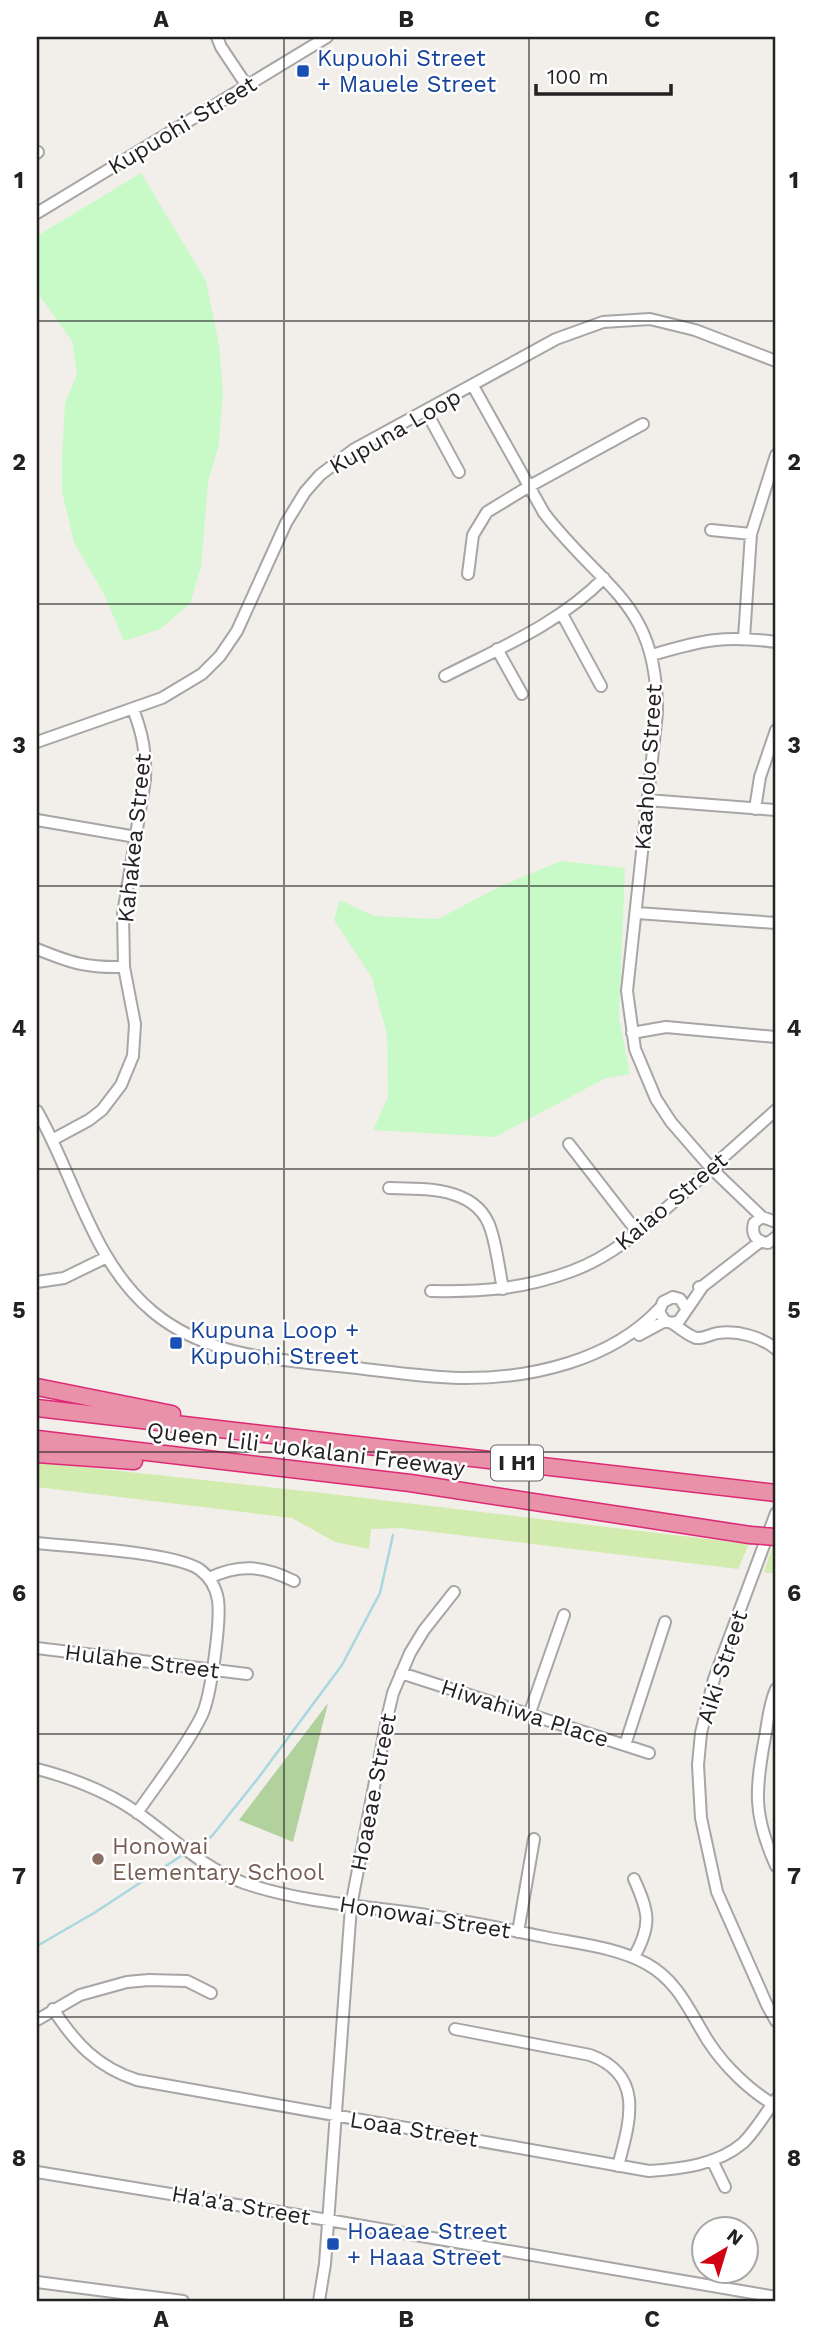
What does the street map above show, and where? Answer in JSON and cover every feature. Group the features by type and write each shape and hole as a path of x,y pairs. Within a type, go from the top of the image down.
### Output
{"highway":[{"path":"37,1387 277,1436"},
{"name":"Queen Liliʻuokalani Freeway","path":"37,1408 776,1493"},
{"name":"Queen Liliʻuokalani Freeway","path":"37,1439 410,1483 776,1537"},
{"path":"37,1454 307,1472"}],"street":[{"path":"217,37 247,86"},
{"name":"Kupuohi Street","path":"37,213 327,37"},
{"name":"Kupuna Loop","path":"37,741 133,709 184,687 202,674 220,656 247,613 294,508 320,475 353,450 556,339 581,329 626,319 673,323 776,360"},
{"name":"Kaaholo Street","path":"473,386 528,486 558,532 632,610 652,655 657,713 627,990 632,1033 639,1062 656,1099 671,1122 768,1230"},
{"path":"426,411 459,472"},
{"path":"468,574 470,544 481,519 494,506 643,424"},
{"path":"744,638 751,534 772,480 776,455"},
{"path":"710,530 751,534"},
{"path":"445,676 562,614 604,578"},
{"path":"562,614 601,686"},
{"path":"652,655 699,641 744,638 776,642"},
{"path":"497,649 522,694"},
{"name":"Kahakea Street","path":"52,1140 102,1110 113,1098 133,1056 135,1024 124,967 123,915 146,759 144,737 133,709"},
{"path":"755,810 760,777 776,730"},
{"path":"647,800 776,810"},
{"path":"37,820 136,837"},
{"path":"636,913 776,923"},
{"path":"37,949 77,965 124,967"},
{"path":"632,1033 666,1027 776,1037"},
{"name":"Kaiao Street","path":"431,1292 483,1292 540,1282 575,1271 608,1254 638,1233 776,1110"},
{"path":"37,1111 107,1257 132,1292 152,1312 200,1342 255,1357 461,1378 512,1375 562,1365 669,1322 703,1286 735,1262 768,1230"},
{"path":"569,1144 638,1233"},
{"path":"389,1188 446,1191 462,1197 476,1207 491,1228 503,1289"},
{"path":"37,1282 64,1278 107,1257"},
{"path":"705,1337 691,1328 683,1308 669,1297 663,1301 660,1315 692,1336 700,1339 705,1337 715,1333 736,1333 762,1340 776,1349"},
{"path":"623,1340 660,1308"},
{"name":"Aiki Street","path":"776,1513 714,1679 701,1733 698,1766 701,1818 717,1892 776,2021"},
{"path":"37,1543 178,1561 191,1565 209,1577 215,1587 219,1607 209,1693 202,1716 137,1813"},
{"path":"209,1577 242,1567 275,1571 294,1581"},
{"name":"Hoaeae Street","path":"319,2301 328,2220 351,1906 388,1714 401,1673 424,1630 454,1592"},
{"path":"529,1715 564,1615"},
{"path":"625,1745 664,1622"},
{"name":"Hulahe Street","path":"37,1648 247,1674"},
{"name":"Hiwahiwa Place","path":"401,1673 649,1754"},
{"path":"776,1689 770,1707 771,1736 757,1777 758,1814 763,1838 776,1866"},
{"name":"Honowai Street","path":"37,1769 86,1786 137,1813 204,1861 240,1881 257,1887 351,1906 423,1915 518,1932 634,1957 674,1985 722,2060 744,2083 775,2103"},
{"path":"518,1932 534,1839"},
{"path":"634,1879 648,1915 646,1929 634,1957"},
{"path":"37,2020 80,1995 127,1982 187,1981 211,1993"},
{"name":"Loaa Street","path":"53,2009 81,2048 95,2060 124,2076 649,2171 668,2170 712,2160 742,2144 775,2103"},
{"path":"455,2029 590,2055 616,2068 625,2080 631,2104 618,2166"},
{"path":"712,2160 725,2187"},
{"name":"Ha'a'a Street","path":"37,2172 776,2297"},
{"path":"37,2282 183,2301"}],"green space":[{"path":"141,173 206,281 219,345 223,393 219,444 208,482 201,567 190,604 160,629 124,641 105,596 74,542 62,492 65,403 77,374 72,341 37,292 37,236"},
{"path":"561,861 625,868 619,1018 630,1074 606,1078 495,1137 373,1130 388,1097 387,1035 372,978 334,920 340,900 374,916 438,919 499,887"},
{"path":"37,1462 749,1544 738,1569 400,1528 371,1529 369,1549 335,1542 292,1518 37,1487"},
{"path":"773,1545 776,1546 776,1574 764,1572"},
{"path":"328,1703 293,1842 239,1820"}],"waterway":[{"path":"193,1849 212,1836 342,1665 380,1593 393,1535"},
{"path":"37,1946 94,1913 184,1854"}],"place":[{"name":"Kupuohi Street + Mauele Street","path":"303,71"},
{"name":"Kupuna Loop + Kupuohi Street","path":"176,1343"},
{"name":"Honowai Elementary School","path":"98,1859"},
{"name":"Hoaeae Street + Haaa Street","path":"333,2244"}]}
